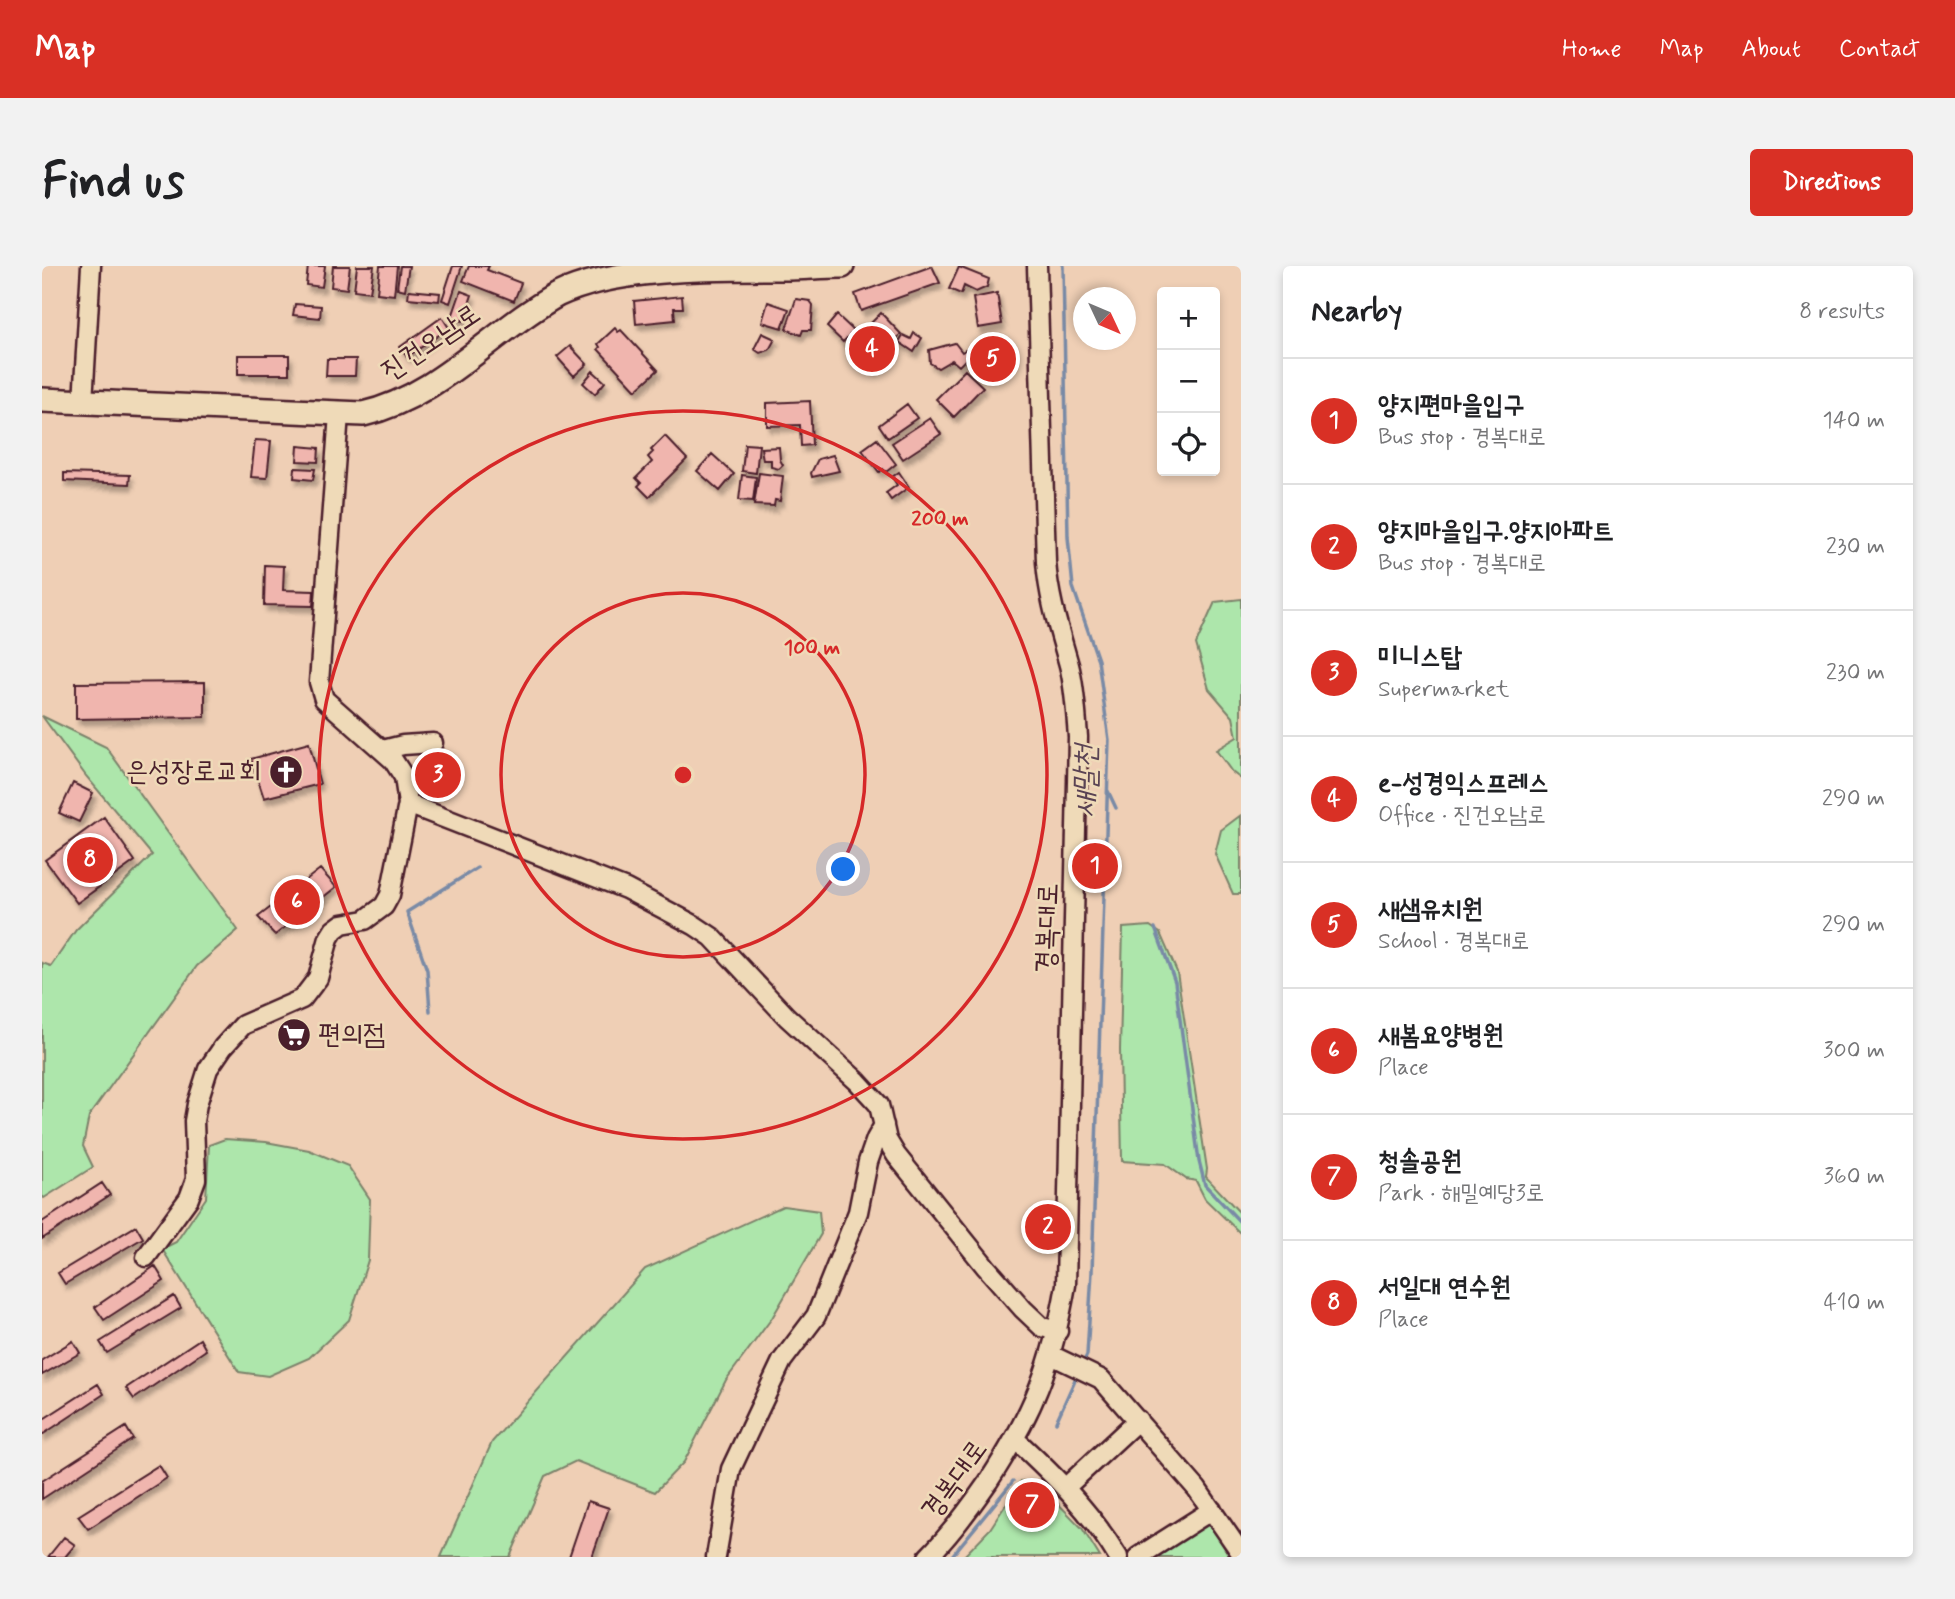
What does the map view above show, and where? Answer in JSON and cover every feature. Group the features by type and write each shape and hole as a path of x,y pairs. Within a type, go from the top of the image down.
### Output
{"main road":[{"name":"진건오남로","path":"42,400 363,414 401,403 463,362 518,320 558,295 598,279 629,274 708,269 842,266"}],"street":[{"path":"83,402 91,266"},
{"name":"경복대로","path":"928,1557 956,1526 1016,1440 1039,1391 1058,1331 1067,1260 1078,737 1075,695 1052,608 1046,562 1037,266"},
{"path":"146,1257 190,1198 196,1179 194,1121 202,1083 208,1069 243,1025 302,999 318,978 328,938 334,930 342,924 365,920 384,906 390,895 408,804 404,777 383,750 324,699 320,682 339,414"},
{"path":"383,750 402,745 433,743"},
{"path":"408,804 626,889 712,937 787,1017 857,1081 879,1105 887,1140 896,1155 986,1267 1042,1327 1058,1331"},
{"path":"716,1557 731,1469 782,1361 816,1316 858,1212 868,1162 884,1125"},
{"path":"1051,1355 1101,1380 1197,1489 1241,1553"},
{"path":"1065,1488 1138,1420"},
{"path":"1016,1440 1065,1488 1091,1518 1118,1557"},
{"path":"1138,1557 1212,1510"}],"green space":[{"path":"1241,599 1241,779 1232,772 1216,750 1237,737 1233,717 1209,689 1196,644 1215,602"},
{"path":"42,716 106,747 238,930 197,966 89,1116 83,1146 93,1167 44,1198 42,963 51,966 76,930 152,855 86,776"},
{"path":"1241,815 1241,894 1233,894 1215,854 1221,830"},
{"path":"1150,926 1160,933 1177,972 1207,1169 1206,1177 1241,1214 1241,1234 1205,1199 1196,1181 1186,1179 1165,1164 1122,1161 1120,1050 1123,928"},
{"path":"225,1139 266,1142 309,1150 348,1166 370,1199 368,1260 349,1320 309,1358 268,1376 239,1372 162,1249 176,1242 206,1198 209,1145"},
{"path":"783,1206 819,1211 821,1234 772,1318 726,1380 684,1462 655,1492 576,1461 545,1476 510,1557 441,1557 492,1442 645,1269"},
{"path":"1021,1481 1038,1483 1082,1528 1100,1557 963,1557 990,1529"},
{"path":"1208,1520 1230,1557 1152,1557"}],"building":[{"path":"308,266 325,266 322,287 306,285"},
{"path":"333,266 350,266 347,289 331,287"},
{"path":"357,266 374,266 370,292 354,290"},
{"path":"380,266 397,266 394,295 377,293"},
{"path":"400,266 409,266 405,290 397,288"},
{"path":"453,266 462,266 450,303 442,300"},
{"path":"469,266 489,266 487,270 521,283 514,301 463,281"},
{"path":"932,266 940,283 861,311 855,294"},
{"path":"959,267 989,279 987,287 976,292 964,286 961,294 949,289"},
{"path":"409,290 440,293 439,301 408,298"},
{"path":"461,291 472,295 463,321 452,317"},
{"path":"997,293 1002,324 978,328 973,298"},
{"path":"682,296 683,308 674,308 675,320 636,324 634,301"},
{"path":"796,299 810,301 813,305 811,330 803,330 801,335 786,329"},
{"path":"768,302 789,309 782,328 762,322"},
{"path":"295,304 321,306 320,318 293,315"},
{"path":"881,313 901,334 891,343 871,323"},
{"path":"837,315 854,331 843,342 827,327"},
{"path":"442,317 449,328 407,357 400,347"},
{"path":"615,328 618,332 621,330 658,370 636,390 598,349 598,344"},
{"path":"762,333 775,339 769,350 760,353 754,349"},
{"path":"914,333 922,338 914,352 899,342 903,335 911,339"},
{"path":"867,343 883,358 873,369 857,354"},
{"path":"955,343 962,352 965,350 970,355 959,366 952,360 938,368 930,363 929,350"},
{"path":"570,346 587,364 574,376 557,357"},
{"path":"238,355 289,355 289,374 238,374"},
{"path":"327,359 356,359 355,376 326,376"},
{"path":"965,370 983,387 954,417 936,399"},
{"path":"593,371 605,382 595,394 583,383"},
{"path":"810,401 812,445 801,446 800,425 767,426 767,403"},
{"path":"907,404 917,418 888,438 879,425"},
{"path":"930,418 941,434 903,459 892,443"},
{"path":"665,436 687,459 649,497 638,486 641,483 636,478 652,462 648,457 653,452 651,450"},
{"path":"877,439 896,464 886,472 883,469 879,472 862,450"},
{"path":"255,440 271,441 267,478 251,477"},
{"path":"745,444 759,445 756,473 742,471"},
{"path":"298,446 319,448 318,462 297,461"},
{"path":"779,447 783,465 779,469 771,467 771,460 763,460 761,448"},
{"path":"712,454 734,474 720,491 697,471"},
{"path":"833,455 839,471 812,477 811,473 818,459"},
{"path":"295,468 315,469 313,480 294,478"},
{"path":"899,472 909,487 891,500 886,493 897,485 892,477"},
{"path":"64,473 130,475 129,484 64,481"},
{"path":"759,473 783,476 780,501 775,500 774,506 754,505"},
{"path":"742,475 756,477 753,501 739,500"},
{"path":"265,565 284,566 283,590 314,591 313,606 264,605"},
{"path":"205,682 205,717 76,719 76,683"},
{"name":"은성장로교회","path":"309,743 320,784 264,798 251,759"},
{"path":"73,783 93,793 79,822 59,813"},
{"path":"104,817 135,861 77,903 45,860"},
{"path":"320,869 336,887 275,935 258,917"},
{"path":"102,1183 110,1195 42,1239 42,1222"},
{"path":"136,1226 143,1238 65,1284 58,1273"},
{"path":"155,1266 164,1281 104,1320 95,1307"},
{"path":"174,1296 181,1308 107,1353 100,1342"},
{"path":"200,1339 206,1350 134,1399 126,1388"},
{"path":"73,1341 80,1353 42,1375 42,1360"},
{"path":"98,1384 104,1394 42,1435 42,1420"},
{"path":"126,1427 133,1439 42,1499 42,1481"},
{"path":"159,1465 167,1478 88,1529 78,1516"},
{"path":"588,1501 609,1508 592,1557 569,1557"},
{"path":"64,1537 75,1545 65,1557 48,1557"}],"waterway":[{"name":"새말천","path":"1063,266 1068,537 1073,587 1098,660 1109,740 1092,1272 1087,1355 1083,1363"},
{"path":"1108,791 1116,808"},
{"path":"430,1011 427,970 407,912 477,868"},
{"path":"1155,928 1175,982 1199,1161 1205,1185 1241,1223"},
{"name":"새말천","path":"1056,1422 1078,1373"},
{"name":"새말천","path":"951,1557 1013,1481"}],"place":[{"name":"e-성경익스프레스","path":"872,349"},
{"name":"새샘유치원","path":"993,359"},
{"name":"은성장로교회","path":"286,772"},
{"name":"미니스탑","path":"438,775"},
{"name":"서일대 연수원","path":"90,860"},
{"name":"양지편마을입구","path":"1095,866"},
{"name":"새봄요양병원","path":"297,902"},
{"name":"편의점","path":"294,1035"},
{"name":"양지마을입구.양지아파트","path":"1048,1227"},
{"name":"청솔공원","path":"1032,1505"}]}
